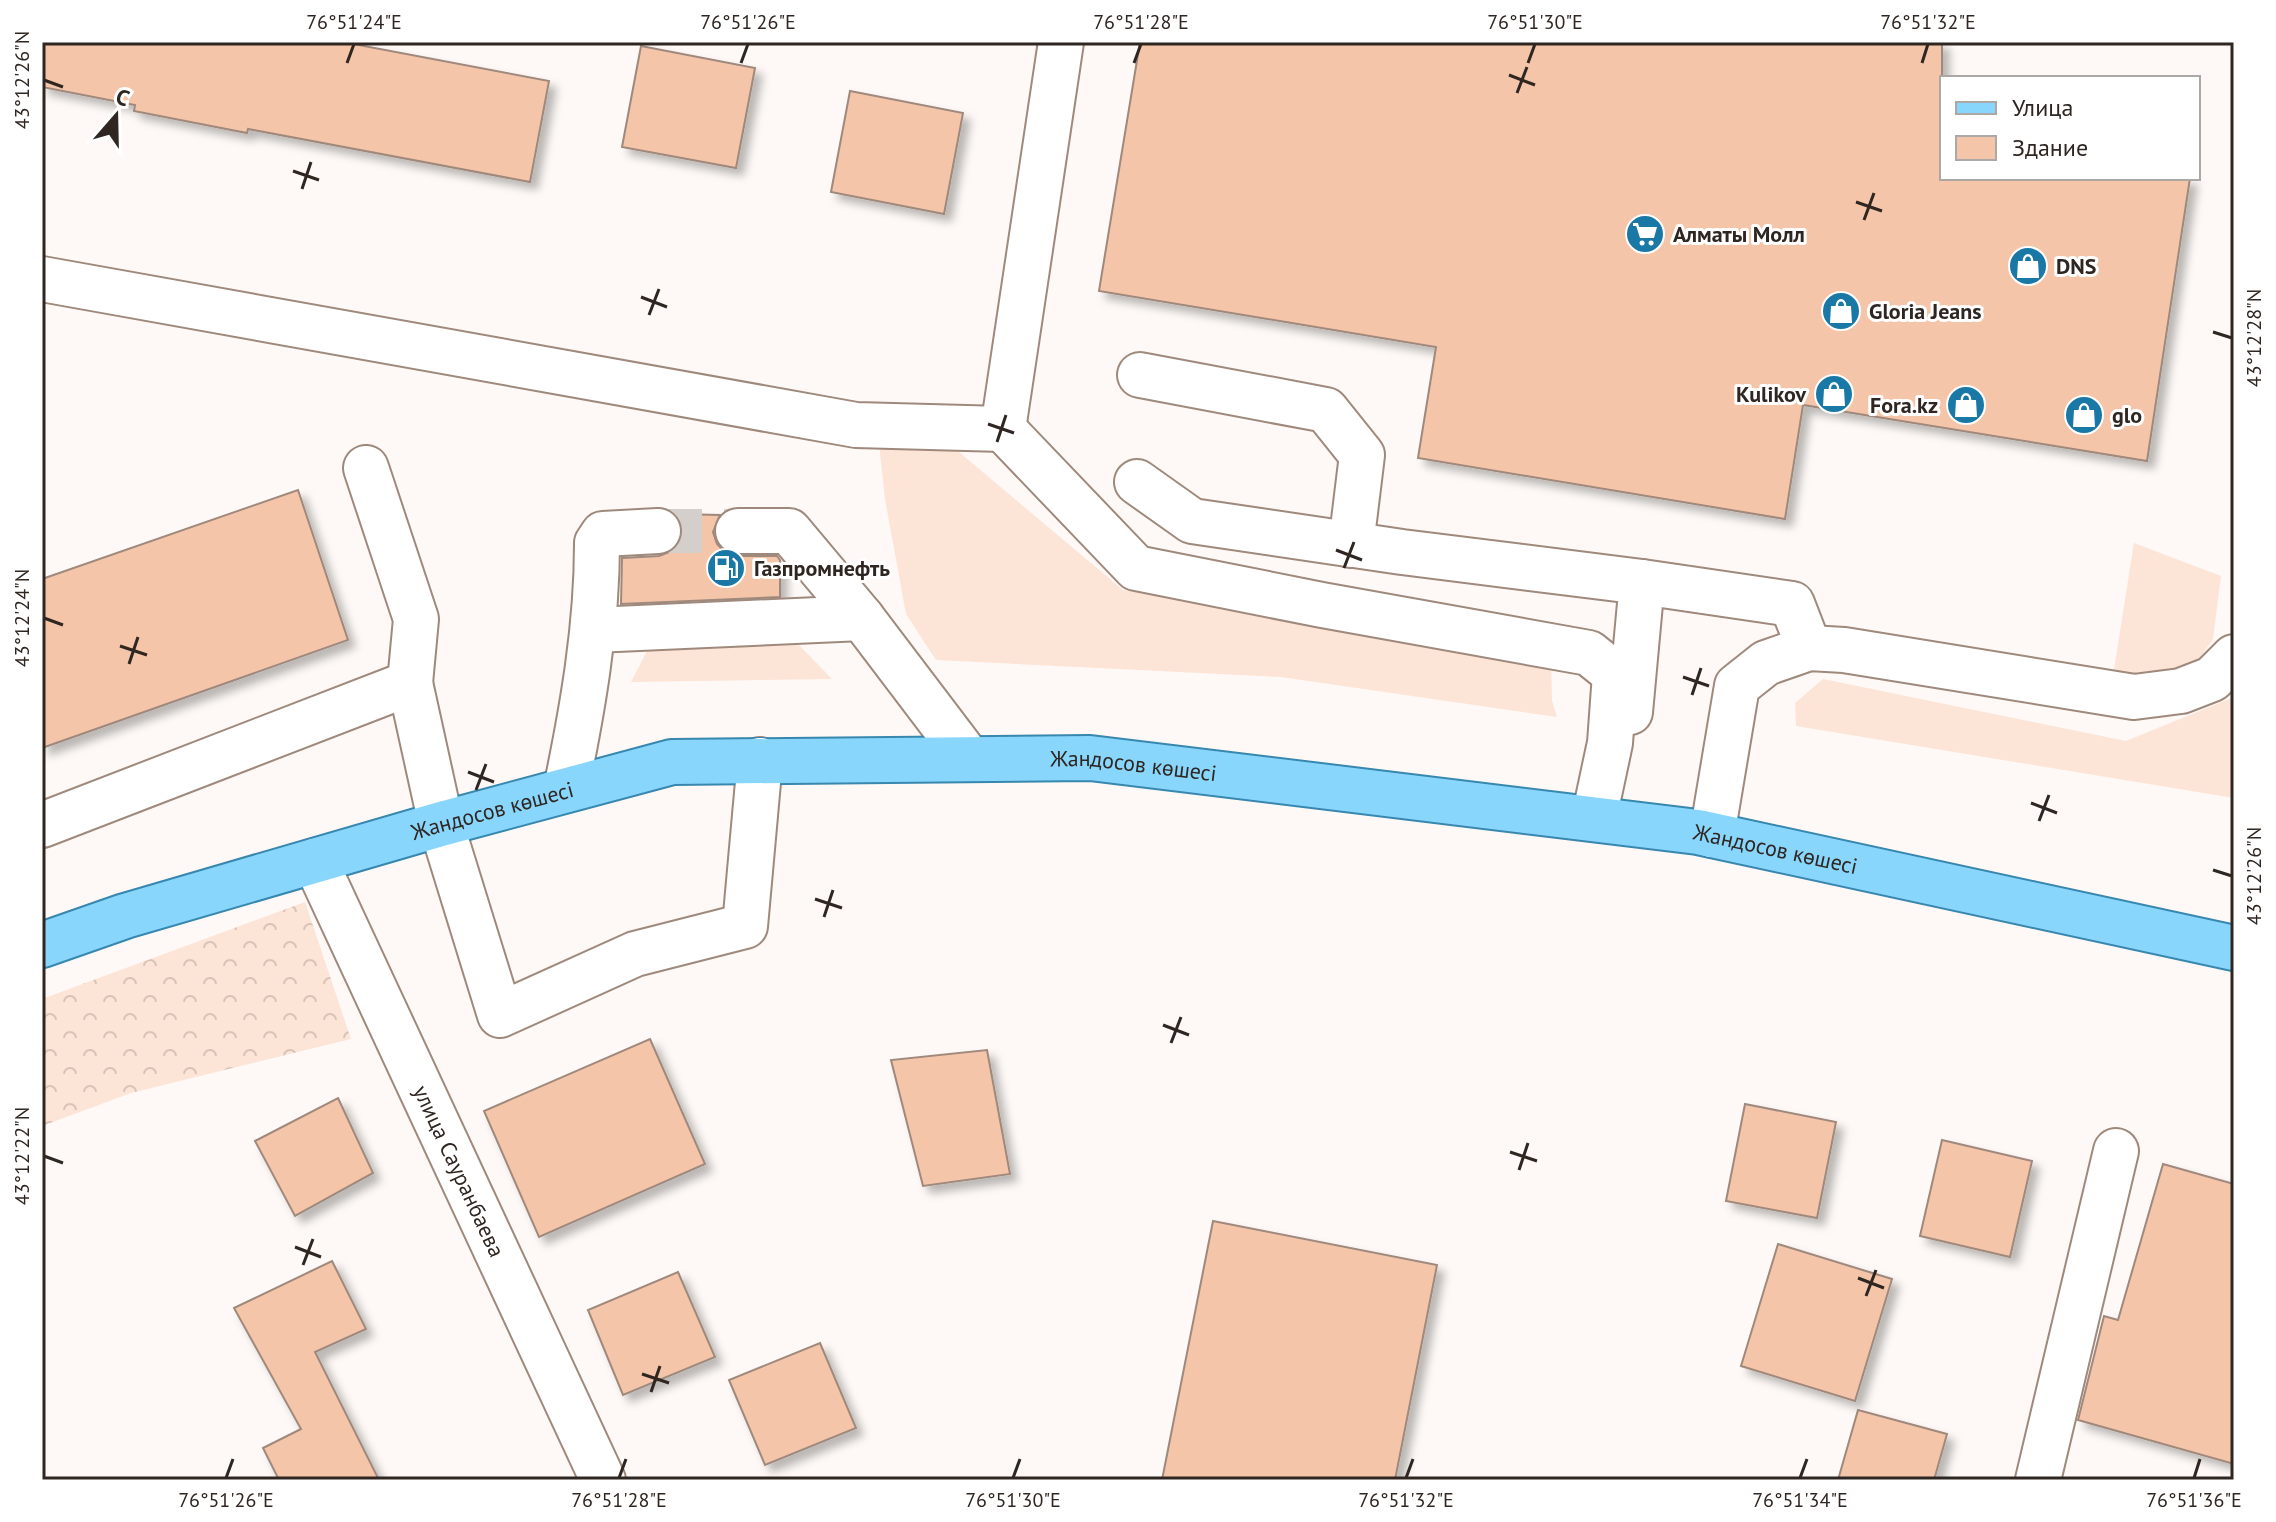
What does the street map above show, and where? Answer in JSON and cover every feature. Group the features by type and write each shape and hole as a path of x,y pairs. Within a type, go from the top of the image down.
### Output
{"main road":[{"name":"Жандосов көшесі","path":"42,945 125,916 441,824 672,762 1090,758 1714,835 2234,948"}],"street":[{"path":"1003,429 1061,42"},
{"path":"42,279 856,425 1003,429 1136,568 1589,653 1615,674 1607,820"},
{"path":"1140,375 1326,410 1362,455 1351,545"},
{"path":"366,468 416,619 410,683 441,824 500,1015 635,954 745,926 760,760"},
{"path":"1137,482 1192,521 1792,604 1784,649"},
{"path":"566,789 594,630 599,537 603,534 658,531"},
{"path":"738,531 789,531 862,618 969,759"},
{"path":"1607,820 1642,582"},
{"path":"594,630 862,618"},
{"path":"1714,835 1737,686 1784,649 1844,650 2134,697 2181,691 2212,679 2234,657"},
{"path":"42,825 410,683"},
{"name":"улица Сауранбаева","path":"315,861 603,1480"},
{"path":"2038,1480 2116,1151"}],"green space":[{"path":"878,434 959,452 1123,590 1551,660 1552,701 1557,717 1281,677 936,660 906,614 885,499"},
{"path":"2134,543 2221,576 2213,639 2184,680 2112,682"},
{"path":"651,643 797,643 832,679 631,682"},
{"path":"1823,679 2126,741 2234,697 2234,798 1796,726 1795,703"},
{"path":"305,902 351,1039 131,1093 42,1126 42,999"}],"building":[{"path":"42,42 343,42 549,81 530,182 248,129 247,133 134,111 135,105 42,87"},
{"name":"Алматы Молл","path":"1140,42 1942,42 1940,180 2190,180 2147,461 1803,405 1785,519 1418,458 1436,347 1099,291"},
{"path":"641,46 755,68 736,168 622,147"},
{"path":"850,91 963,113 944,214 831,192"},
{"path":"298,490 348,640 42,748 42,579"},
{"path":"676,514 720,515 713,532 717,544 726,553 777,556 780,560 780,597 621,604 622,558 659,556 672,551 681,542 683,530"},
{"path":"650,1039 705,1164 539,1237 484,1111"},
{"path":"987,1050 1010,1174 923,1186 891,1060"},
{"path":"338,1098 373,1173 295,1216 255,1141"},
{"path":"1745,1104 1836,1122 1817,1218 1726,1201"},
{"path":"1942,1140 2032,1161 2010,1257 1920,1236"},
{"path":"2163,1164 2234,1184 2234,1464 2078,1420 2104,1316 2118,1320"},
{"path":"1213,1221 1437,1265 1395,1480 1162,1480"},
{"path":"1778,1244 1892,1279 1855,1401 1741,1366"},
{"path":"332,1261 366,1329 315,1352 379,1480 279,1480 263,1448 301,1429 234,1308"},
{"path":"678,1272 715,1357 623,1395 588,1310"},
{"path":"820,1343 856,1428 765,1465 729,1380"},
{"path":"1858,1410 1947,1434 1934,1480 1838,1480"}],"tunnel":[{"path":"658,531 738,531"}],"place":[{"name":"Алматы Молл","path":"1645,234"},
{"name":"DNS","path":"2028,266"},
{"name":"Gloria Jeans","path":"1841,311"},
{"name":"Kulikov","path":"1834,394"},
{"name":"Fora.kz","path":"1966,405"},
{"name":"glo","path":"2084,415"},
{"name":"Газпромнефть","path":"726,568"}]}
